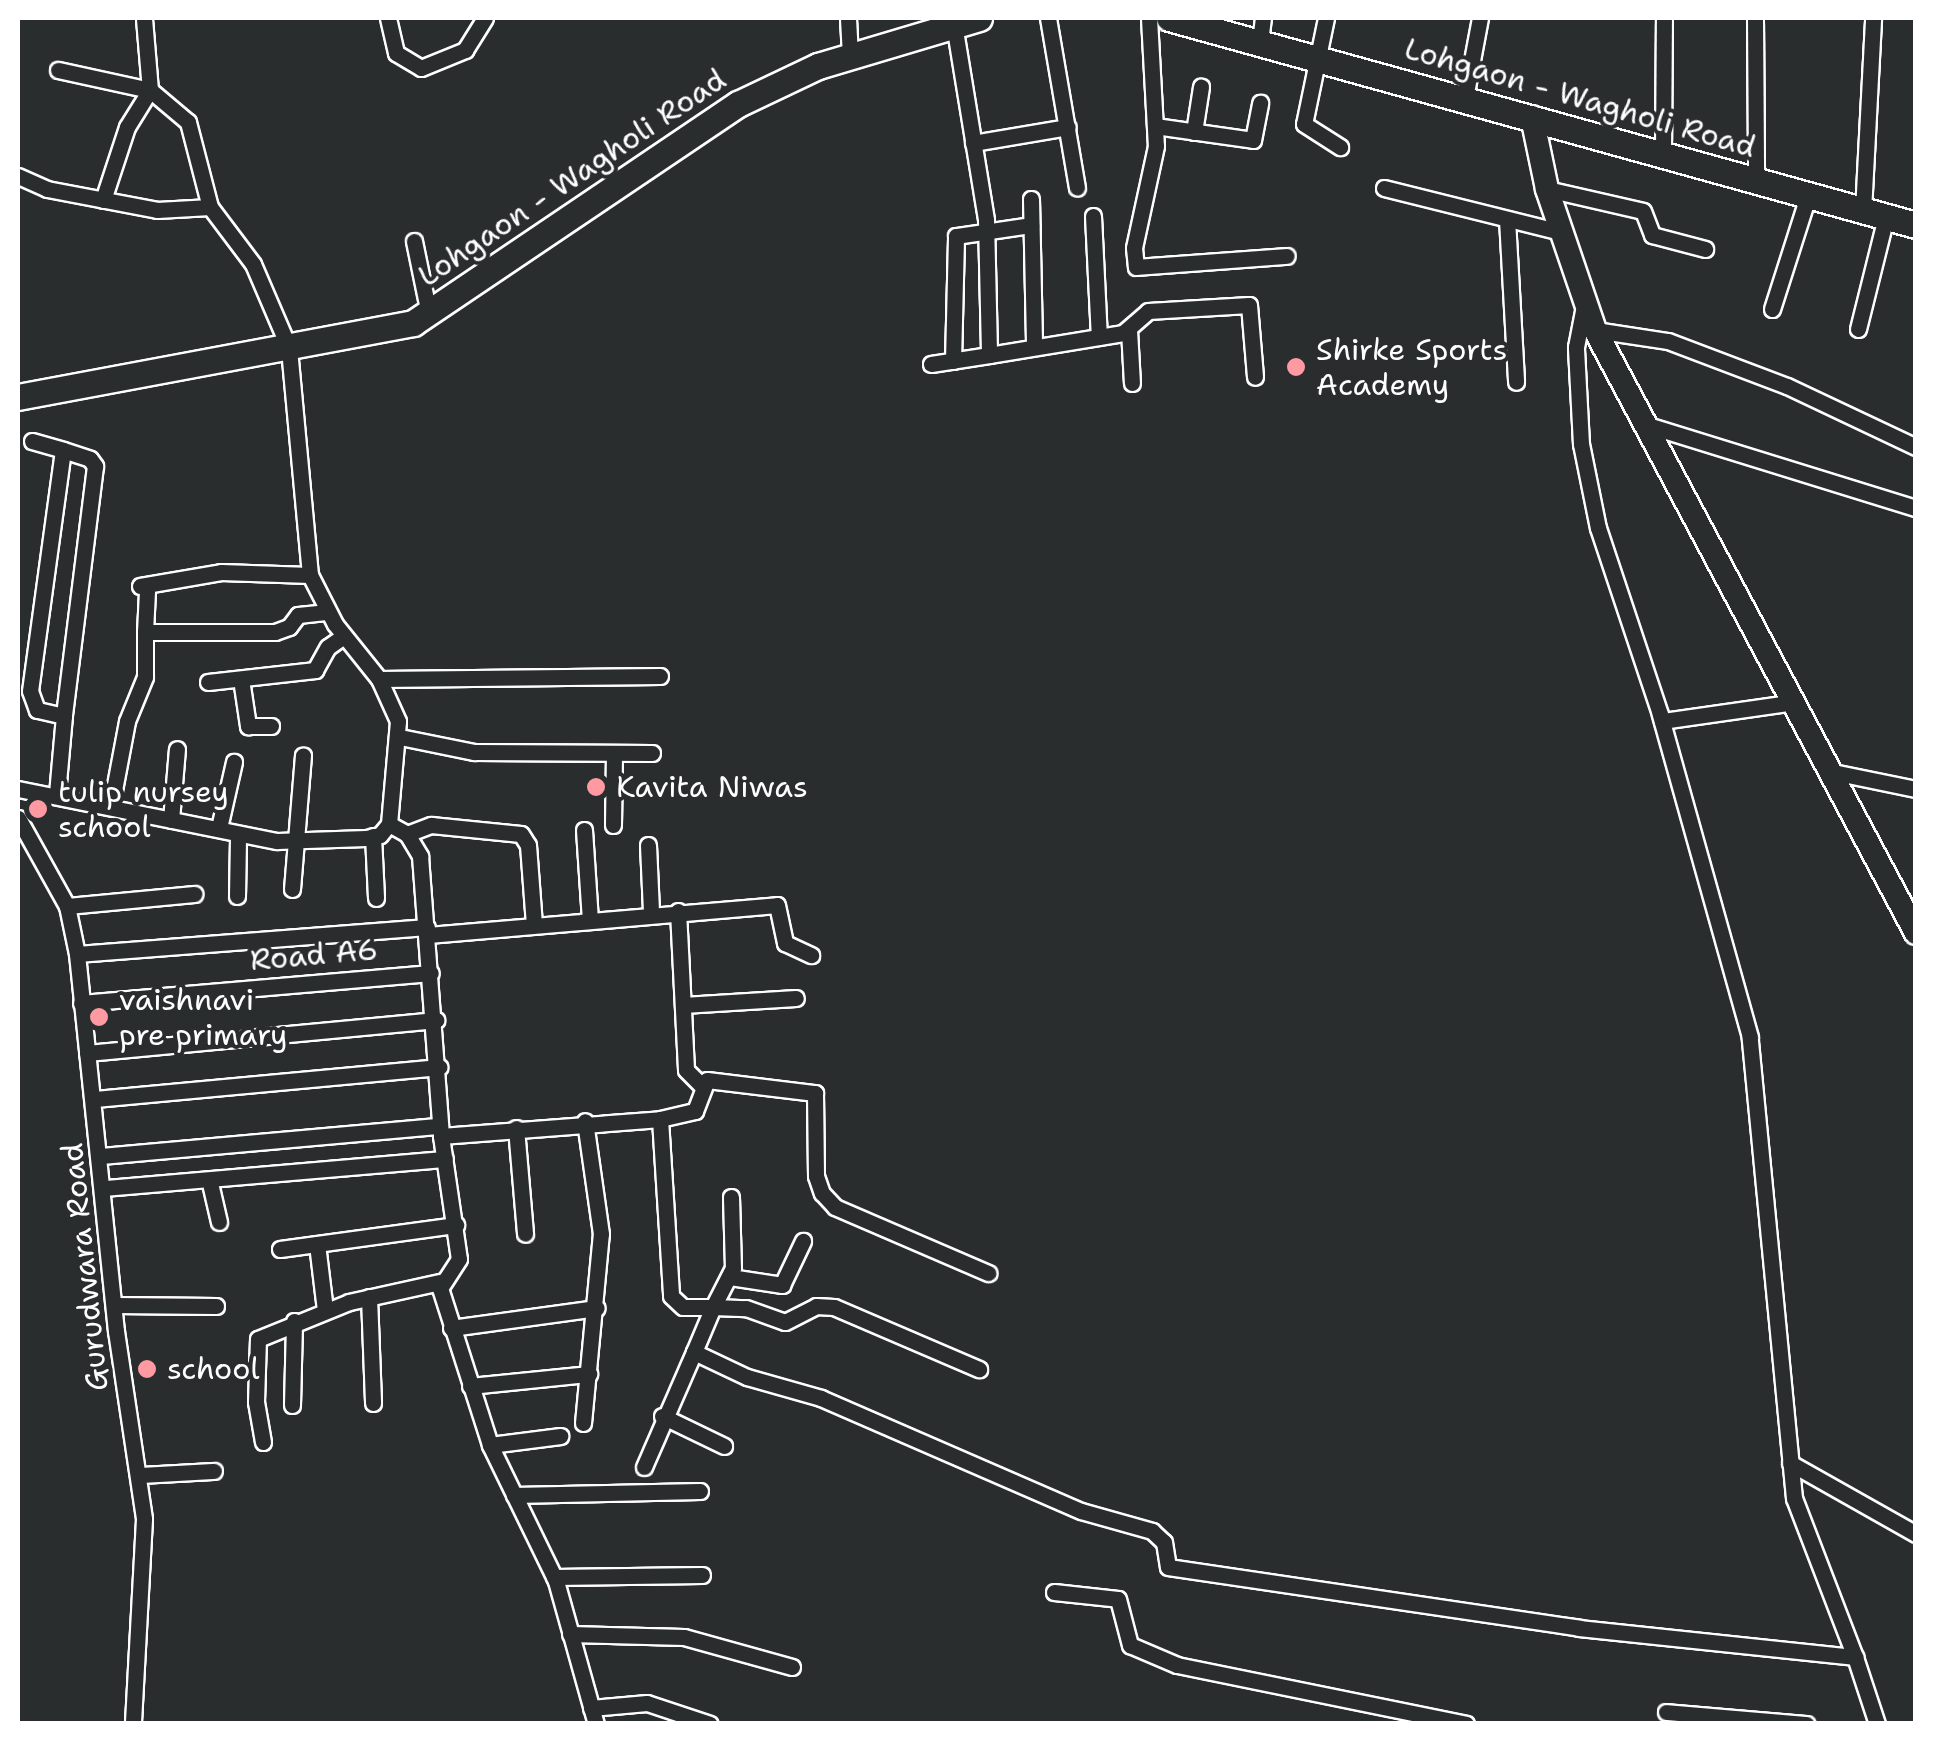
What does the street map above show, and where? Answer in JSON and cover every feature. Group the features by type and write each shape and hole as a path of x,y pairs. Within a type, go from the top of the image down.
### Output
{"main road":[{"name":"Lohgaon - Wagholi Road","path":"1169,18 1261,30 1316,58 1916,225"},
{"name":"Lohgaon - Wagholi Road","path":"18,397 378,332 429,314 738,104 850,55 966,21"}],"street":[{"path":"103,200 138,102 150,90 144,18"},
{"path":"388,18 396,53 421,68 465,50 479,36 484,18"},
{"path":"848,18 850,55"},
{"path":"1048,18 1077,188"},
{"path":"1148,18 1155,126 1136,267 1287,256"},
{"path":"1326,18 1304,128 1335,138 1340,147"},
{"path":"1465,98 1480,18"},
{"path":"1663,154 1664,18"},
{"path":"1754,18 1756,181"},
{"path":"1858,329 1875,214 1873,18"},
{"path":"966,21 973,143 986,230 989,355"},
{"path":"18,789 219,828 238,836 292,840 373,836 390,824 400,737 396,711 379,679 328,612 310,575 289,348 253,264 210,207 188,122 150,90 58,70"},
{"path":"1194,132 1201,87"},
{"path":"1155,126 1253,140 1260,103"},
{"path":"1532,117 1547,189 1595,330 1916,932"},
{"path":"973,143 1068,127"},
{"path":"18,176 103,200 157,210 210,207"},
{"path":"1384,188 1561,232"},
{"path":"1547,189 1643,212 1652,236 1705,249"},
{"path":"1772,309 1808,196"},
{"path":"1030,199 1034,348"},
{"path":"1093,216 1099,337"},
{"path":"1507,218 1516,382"},
{"path":"952,361 956,236 1031,226"},
{"path":"414,241 429,314"},
{"path":"930,364 1129,330 1148,310 1249,305 1256,377"},
{"path":"1584,306 1576,347 1580,444 1604,546 1662,721 1757,1069 1790,1463 1798,1512 1877,1724"},
{"path":"1129,330 1132,383"},
{"path":"1595,330 1668,342 1787,386 1916,448"},
{"path":"1644,424 1916,508"},
{"path":"32,441 96,466 57,794"},
{"path":"62,450 30,691 36,710 64,716"},
{"path":"111,806 127,720 145,677 144,589 221,572 310,575"},
{"path":"146,632 274,632 290,628 298,615 328,612"},
{"path":"208,682 320,668 328,647 344,636"},
{"path":"379,679 660,676"},
{"path":"241,679 248,726 271,726"},
{"path":"1662,721 1796,702"},
{"path":"400,737 474,752 652,753"},
{"path":"171,820 177,748"},
{"path":"613,825 614,753"},
{"path":"292,889 292,840 304,755"},
{"path":"219,828 234,762"},
{"path":"1832,772 1916,789"},
{"name":"Gurudwara Road","path":"18,818 67,906 77,954 105,1188 114,1305 144,1519 134,1724"},
{"path":"264,1442 255,1348 265,1333 369,1297 440,1282 457,1268 456,1225 441,1131 440,1067 420,856 407,834 390,824"},
{"path":"407,834 430,826 521,834 528,845 534,925"},
{"path":"584,830 590,920"},
{"path":"238,836 238,896"},
{"path":"373,836 376,898"},
{"path":"648,845 651,912"},
{"path":"67,906 194,894"},
{"path":"77,954 777,906 786,943 811,955"},
{"path":"678,911 686,1070 700,1084"},
{"name":"Road A6","path":"82,1003 432,973"},
{"path":"682,1005 796,998"},
{"path":"87,1053 436,1020"},
{"path":"94,1099 440,1067"},
{"path":"700,1084 718,1080 816,1093 822,1194 852,1215 988,1273"},
{"path":"101,1156 584,1121 660,1119 695,1111 700,1084"},
{"path":"660,1119 671,1296 683,1307 746,1308 785,1322 816,1306 834,1307 979,1370"},
{"path":"583,1423 597,1308 601,1234 584,1121"},
{"path":"516,1128 525,1234"},
{"path":"105,1188 210,1183 444,1160"},
{"path":"210,1183 220,1222"},
{"path":"644,1467 662,1416 730,1277 732,1197"},
{"path":"280,1249 456,1225"},
{"path":"730,1277 782,1284 803,1241"},
{"path":"316,1244 325,1310"},
{"path":"440,1282 490,1445 554,1577 593,1716 646,1703 710,1724"},
{"path":"369,1297 373,1403"},
{"path":"114,1305 216,1306"},
{"path":"451,1328 597,1308"},
{"path":"292,1405 294,1320"},
{"path":"694,1352 746,1377 821,1398 1081,1511 1152,1532 1164,1542 1168,1567 1579,1628 1855,1657"},
{"path":"470,1386 588,1374"},
{"path":"662,1416 724,1446"},
{"path":"490,1445 560,1436"},
{"path":"1790,1463 1916,1534"},
{"path":"139,1474 214,1471"},
{"path":"514,1495 700,1491"},
{"path":"554,1577 702,1576"},
{"path":"1054,1592 1118,1599 1130,1645 1177,1665 1466,1724"},
{"path":"570,1634 684,1637 792,1667"},
{"path":"1666,1712 1806,1724"}],"place":[{"name":"Shirke Sports Academy","path":"1296,367"},
{"name":"Kavita Niwas","path":"596,787"},
{"name":"tulip nursey school","path":"38,809"},
{"name":"vaishnavi pre primary","path":"99,1017"},
{"name":"school","path":"147,1369"}]}
